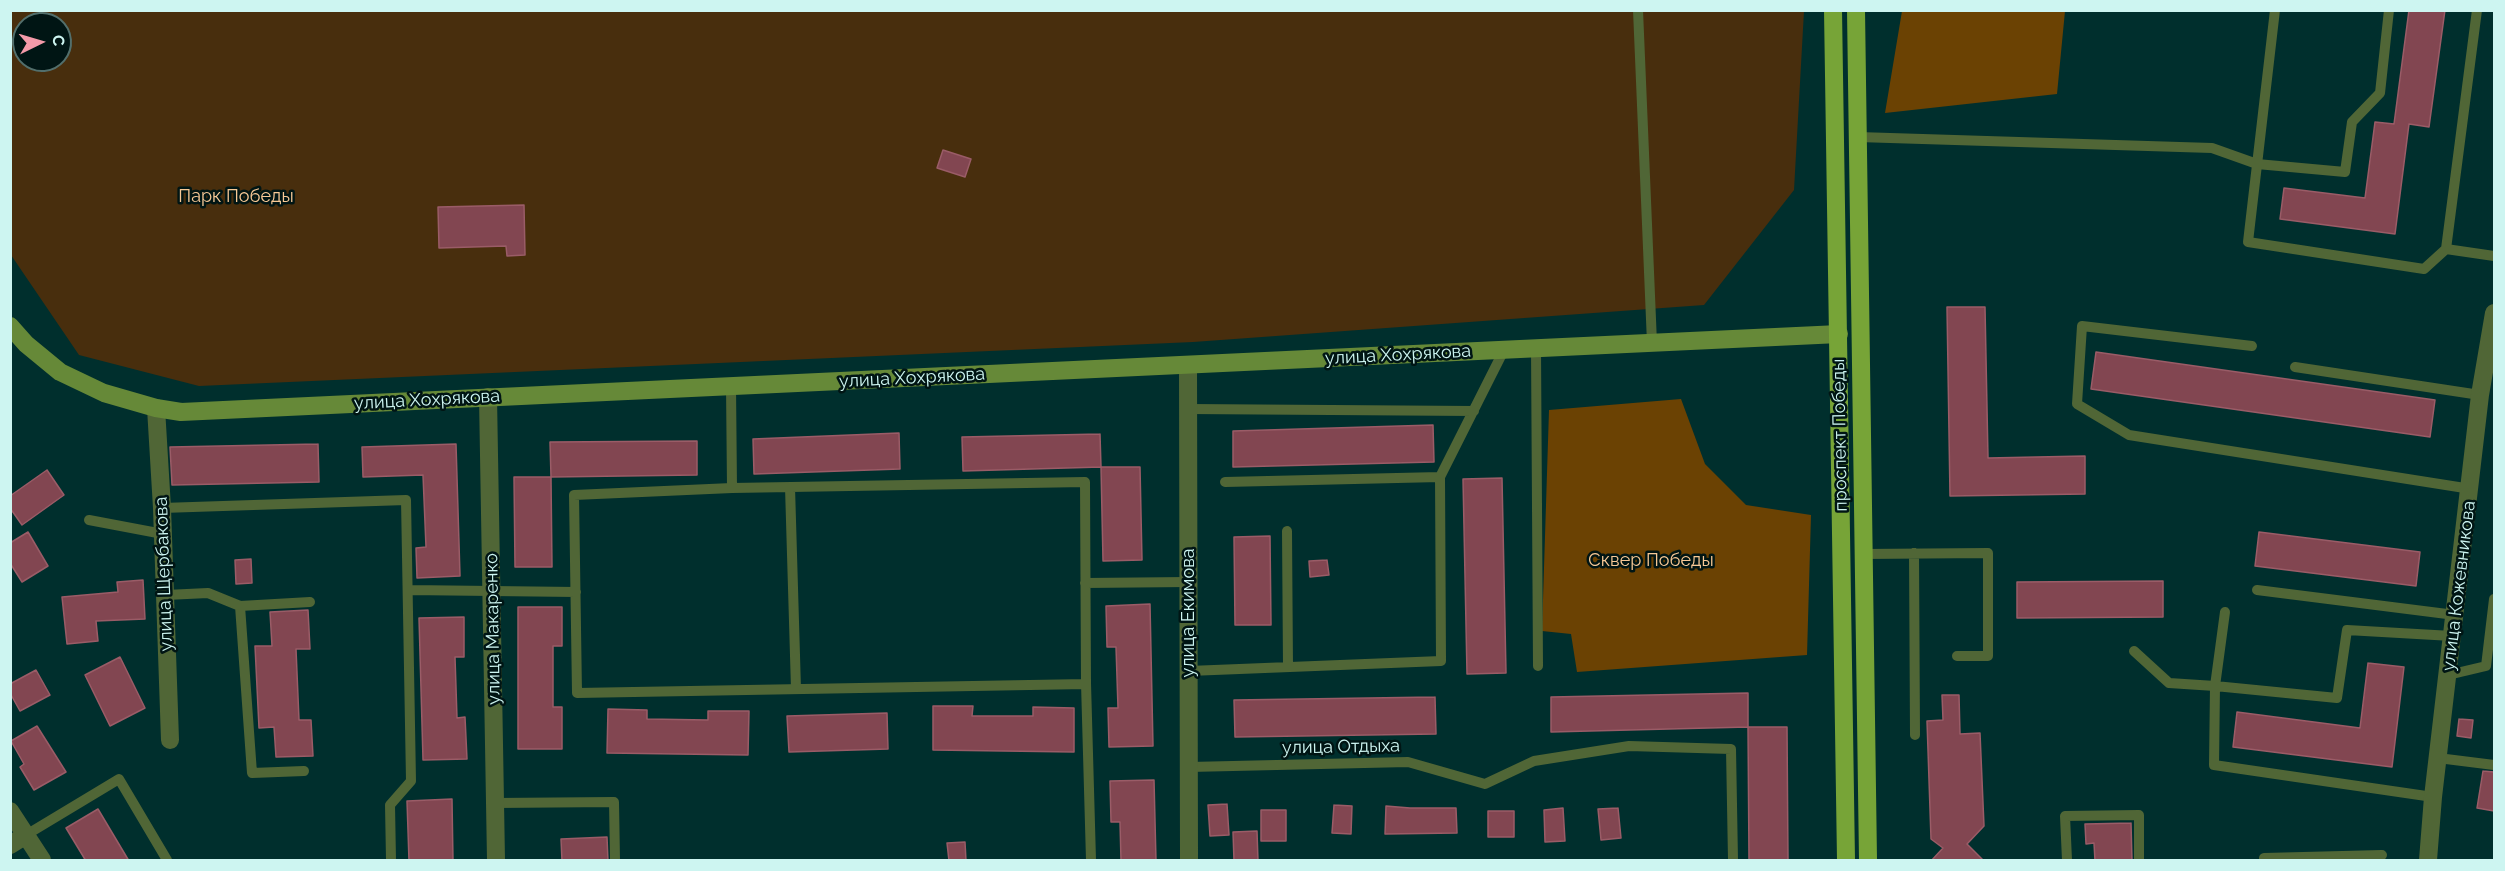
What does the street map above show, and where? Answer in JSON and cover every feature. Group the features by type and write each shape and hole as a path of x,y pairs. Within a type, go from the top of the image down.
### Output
{"main road":[{"name":"проспект Победы","path":"1833,10 1846,861"},
{"name":"проспект Победы","path":"1856,10 1868,861"},
{"path":"1839,334 1862,334"}],"street":[{"name":"улица Кожевникова","path":"2428,861 2433,797 2471,489 2480,395 2491,356 2494,313"},
{"name":"улица Хохрякова","path":"10,326 26,344 60,372 104,393 156,408 181,412 1839,334"},
{"name":"улица Екимова","path":"1188,365 1189,861"},
{"name":"улица Макаренко","path":"488,397 496,861"},
{"name":"улица Щербакова","path":"156,408 170,740"},
{"path":"10,811 18,840 42,861"}],"lane":[{"path":"1638,10 1652,343"},
{"path":"2275,10 2248,242 2424,269 2446,249 2477,10"},
{"path":"1858,137 2212,148 2257,164 2345,172 2352,122 2380,93 2389,10"},
{"path":"2446,249 2494,256"},
{"path":"2252,346 2082,327 2077,404 2128,435 2471,489"},
{"path":"1536,348 1538,666"},
{"path":"1189,671 1441,661 1440,477 1504,350"},
{"path":"2295,367 2480,395"},
{"path":"730,386 732,488"},
{"path":"1188,409 1474,411"},
{"path":"1225,482 1440,477"},
{"path":"1086,684 577,693 574,495 732,488 1085,482 1086,684 1091,861"},
{"path":"790,487 796,689"},
{"path":"162,508 406,500 411,781 390,805 391,861"},
{"path":"89,520 163,534"},
{"path":"1287,531 1288,668"},
{"path":"1914,553 1915,735"},
{"path":"1863,554 1988,553 1988,656 1957,656"},
{"path":"1085,583 1188,582"},
{"path":"408,590 576,592"},
{"path":"2257,590 2455,615"},
{"path":"165,595 208,593 240,606 310,602"},
{"path":"2448,675 2486,666 2494,599"},
{"path":"240,606 252,773 304,771"},
{"path":"2225,612 2215,686 2214,765 2433,797"},
{"path":"2134,651 2169,682 2337,698 2347,630 2452,636"},
{"name":"улица Отдыха","path":"1189,767 1407,762 1485,784 1534,761 1629,746 1731,749 1733,861"},
{"path":"2438,758 2494,765"},
{"path":"18,840 119,779 167,861"},
{"path":"495,803 614,802 615,861"},
{"path":"2067,861 2065,816 2139,814 2139,861"},
{"path":"2264,861 2264,858 2382,855"}],"green space":[{"name":"Парк Победы","path":"10,11 1804,11 1794,190 1704,305 1193,342 199,386 79,355 11,255"},
{"path":"1902,11 2065,11 2057,94 1885,113"},
{"name":"Сквер Победы","path":"1681,399 1705,464 1746,505 1811,515 1807,655 1577,672 1571,634 1542,631 1549,410"}],"building":[{"path":"2409,10 2445,10 2429,127 2409,124 2395,234 2280,219 2284,188 2365,198 2375,122 2394,124"},
{"path":"943,150 971,159 965,177 937,168"},
{"path":"524,205 525,255 507,256 506,246 439,248 438,207"},
{"path":"1947,307 1985,307 1988,458 2085,456 2085,494 1950,496"},
{"path":"2096,352 2435,400 2430,437 2091,389"},
{"path":"1433,425 1434,462 1233,467 1233,431"},
{"path":"899,433 900,469 754,474 753,439"},
{"path":"1100,434 1101,467 963,471 962,437"},
{"path":"697,441 697,475 551,477 550,442"},
{"path":"318,444 319,482 172,485 170,447"},
{"path":"456,444 460,576 417,578 416,548 426,547 423,475 363,477 362,447"},
{"path":"1101,467 1140,467 1142,560 1103,561"},
{"path":"47,470 64,495 22,525 10,508 10,496"},
{"path":"514,477 551,477 552,567 515,567"},
{"path":"1502,478 1506,673 1467,674 1463,479"},
{"path":"28,532 48,566 22,582 10,563 10,543"},
{"path":"2259,532 2420,552 2416,586 2255,566"},
{"path":"1270,536 1271,625 1235,625 1234,537"},
{"path":"251,559 252,583 236,584 235,560"},
{"path":"1327,560 1329,575 1310,577 1309,561"},
{"path":"143,580 145,619 96,621 98,641 67,644 62,597 118,592 117,582"},
{"path":"2163,581 2163,617 2017,618 2017,582"},
{"path":"1150,604 1153,746 1109,747 1108,708 1118,708 1116,647 1107,647 1106,606"},
{"path":"518,607 562,607 562,646 553,646 553,707 562,707 562,749 518,749"},
{"path":"308,610 310,649 296,649 299,720 311,720 313,756 276,757 274,727 259,728 255,646 272,646 270,612"},
{"path":"464,617 464,657 455,657 457,718 465,717 467,759 423,760 419,618"},
{"path":"120,657 145,708 110,726 85,675"},
{"path":"2368,663 2404,667 2392,767 2233,747 2237,712 2360,728"},
{"path":"36,670 50,695 20,711 10,693 10,684"},
{"path":"1748,693 1748,727 1551,732 1551,697"},
{"path":"1942,695 1959,695 1960,734 1980,733 1984,826 1967,844 1984,861 1931,861 1943,848 1931,839 1927,721 1943,720"},
{"path":"1435,697 1436,734 1235,737 1234,700"},
{"path":"933,706 973,706 972,716 1033,716 1033,707 1074,708 1074,752 933,750"},
{"path":"608,709 647,710 647,719 708,720 708,711 749,711 748,755 607,753"},
{"path":"887,713 888,749 789,752 787,716"},
{"path":"2459,719 2473,720 2471,738 2457,736"},
{"path":"37,726 66,772 34,790 20,767 24,764 11,741"},
{"path":"1748,727 1787,727 1788,861 1749,861"},
{"path":"2483,771 2494,772 2494,811 2477,808"},
{"path":"1154,780 1156,861 1121,861 1120,822 1111,822 1110,781"},
{"path":"452,799 453,861 409,861 407,801"},
{"path":"1227,804 1229,835 1210,836 1208,805"},
{"path":"1334,805 1352,806 1351,834 1332,833"},
{"path":"1386,806 1456,808 1457,833 1385,834"},
{"path":"1563,808 1565,841 1545,842 1544,810"},
{"path":"1618,808 1621,838 1601,840 1598,809"},
{"path":"98,809 129,861 86,861 66,828"},
{"path":"1261,810 1286,810 1286,841 1261,841"},
{"path":"1488,811 1514,811 1514,837 1488,837"},
{"path":"2131,823 2132,861 2095,861 2094,843 2086,844 2085,824"},
{"path":"1257,831 1258,861 1234,861 1233,832"},
{"path":"607,837 608,861 562,861 561,839"},
{"path":"965,842 966,861 949,861 947,843"}]}
